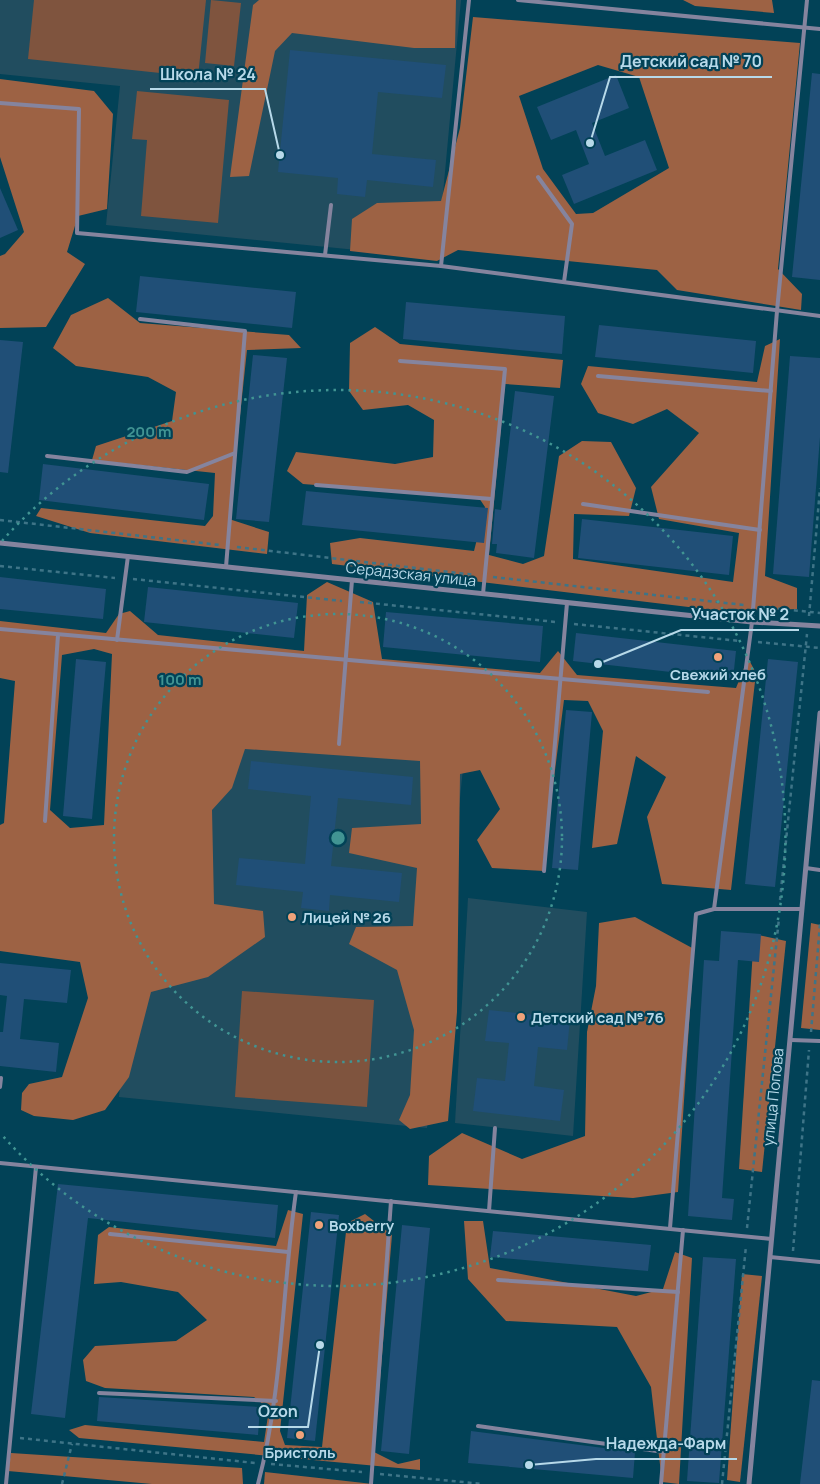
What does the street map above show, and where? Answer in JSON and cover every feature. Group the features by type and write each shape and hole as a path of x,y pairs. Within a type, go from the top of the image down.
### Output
{"street":[{"name":"Серадзская улица","path":"0,543 752,622 820,626"},
{"name":"улица Попова","path":"748,1484 802,909 818,759 820,713"}],"lane":[{"path":"441,266 469,0"},
{"path":"518,0 820,29"},
{"path":"714,909 754,606 777,311 807,0"},
{"path":"0,103 80,109 77,233 441,266 820,316"},
{"path":"538,177 572,224 564,282"},
{"path":"326,255 331,205"},
{"path":"140,319 244,331 226,567"},
{"path":"400,361 504,369 483,594"},
{"path":"598,376 771,392"},
{"path":"47,456 187,472 235,453"},
{"path":"316,485 492,499"},
{"path":"583,504 760,530"},
{"path":"117,640 128,556"},
{"path":"339,744 352,580"},
{"path":"544,871 567,603"},
{"path":"0,629 560,681 708,692"},
{"path":"45,821 58,635"},
{"path":"806,868 820,870"},
{"path":"670,1228 696,914 714,909 802,909"},
{"path":"791,1040 820,1041"},
{"path":"0,1088 1,1078"},
{"path":"489,1211 495,1128"},
{"path":"0,1163 771,1239"},
{"path":"6,1484 36,1167"},
{"path":"258,1484 264,1464 276,1401 288,1252 296,1192"},
{"path":"371,1484 391,1201"},
{"path":"661,1484 683,1230"},
{"path":"110,1234 288,1252"},
{"path":"770,1257 820,1262"},
{"path":"498,1280 678,1292"},
{"path":"99,1393 276,1401"},
{"path":"478,1426 664,1452"}],"path":[{"path":"722,1484 810,613 820,488"},
{"path":"0,520 820,613"},
{"path":"0,566 820,648"},
{"path":"792,1259 820,924"},
{"path":"10,1436 264,1464 483,1484"},
{"path":"62,1484 72,1444"}],"shaded area":[{"path":"0,0 461,0 437,258 106,225 120,86 0,74"},
{"path":"34,0 206,0 198,77 28,59"},
{"path":"211,0 241,3 234,66 205,63"},
{"path":"259,0 456,0 455,48 414,48 292,33 275,51 249,176 230,177 253,5"},
{"path":"683,0 772,0 774,13 695,6"},
{"path":"473,17 800,43 778,269 802,294 801,310 677,290 657,270 458,250 437,261 350,251 352,219 377,203 441,201 460,128","holes":["598,65 639,77 669,168 593,213 576,214 543,169 519,96"]},
{"path":"0,79 94,91 113,114 107,209 78,216 67,252 85,264 46,327 0,328 0,256 5,254 24,232 0,157"},
{"path":"137,91 229,100 218,223 141,216 147,140 132,139"},
{"path":"108,298 140,323 289,335 301,348 247,350 229,519 269,532 267,554 90,533 36,516 41,508 205,526 213,516 215,473 92,460 96,446 172,421 176,392 148,377 76,366 53,348 71,315"},
{"path":"375,327 400,344 563,360 560,388 505,384 489,555 523,564 544,556 559,456 582,441 611,442 636,488 629,516 574,514 573,559 733,582 739,533 659,519 651,487 699,433 667,409 633,424 598,413 581,384 588,366 757,382 765,346 780,339 765,576 797,588 797,609 730,612 332,564 330,543 360,538 474,551 485,507 479,498 303,484 287,471 296,452 395,464 433,457 434,420 408,405 363,410 349,391 350,343"},
{"path":"327,582 373,602 382,659 540,673 558,651 577,675 736,688 748,658 756,673 731,890 662,884 647,817 666,777 636,756 617,844 592,848 603,731 588,701 564,700 543,864 544,871 492,868 477,840 500,809 480,770 460,774 457,1012 448,1121 410,1129 399,1120 410,1095 414,1030 397,970 349,944 356,927 413,926 417,868 349,853 352,828 421,824 420,761 245,749 232,788 212,810 214,904 263,911 265,937 208,977 151,992 129,1077 105,1110 73,1120 34,1116 21,1110 22,1093 29,1084 62,1077 88,998 80,962 0,951 0,825 4,823 15,681 0,678 0,621 106,633 119,614 130,611 158,635 304,651 307,595","holes":["94,649 112,654 104,825 70,828 50,810 62,655"]},
{"name":"Лицей № 26","path":"157,707 466,738 427,1128 119,1097"},
{"name":"Детский сад № 76","path":"468,898 587,912 573,1136 455,1123"},
{"path":"635,917 694,949 678,1192 633,1198 428,1185 429,1156 462,1133 522,1159 585,1136 587,1032 596,986 599,923"},
{"path":"811,923 820,925 820,1030 801,1028"},
{"path":"754,934 786,941 762,1172 739,1169"},
{"path":"242,991 374,1000 367,1107 235,1097"},
{"path":"288,1210 303,1214 280,1431 285,1445 322,1447 347,1223 365,1214 392,1235 374,1452 398,1464 420,1459 420,1470 79,1438 69,1430 85,1425 264,1442 269,1409 254,1397 105,1388 86,1381 83,1360 95,1346 176,1341 207,1320 178,1292 121,1282 94,1284 98,1235 109,1227 276,1246"},
{"path":"464,1221 483,1221 490,1268 636,1296 663,1289 675,1252 692,1258 679,1484 662,1482 651,1387 617,1327 506,1321 468,1279"},
{"path":"742,1274 762,1276 740,1482 727,1480"},
{"path":"11,1453 242,1468 243,1484 152,1484 8,1471"},
{"path":"265,1472 373,1484 264,1484"}],"building":[{"path":"290,50 446,65 442,98 378,92 372,154 436,160 433,187 367,180 365,197 337,194 338,178 278,172"},
{"path":"812,73 820,74 820,280 792,277"},
{"path":"616,75 629,108 592,123 605,156 645,140 657,170 574,204 562,175 589,164 576,130 551,140 537,107"},
{"path":"0,188 18,230 0,238"},
{"path":"140,276 296,292 292,328 136,312"},
{"path":"406,302 565,316 562,354 403,339"},
{"path":"599,325 756,341 753,373 595,357"},
{"path":"0,340 23,342 8,473 0,472"},
{"path":"253,355 287,358 269,522 236,519"},
{"path":"790,356 820,358 820,437 809,577 773,574"},
{"path":"515,391 554,396 534,558 496,553 497,544 492,544 495,509 501,510"},
{"path":"43,464 209,484 204,520 39,500"},
{"path":"306,491 488,508 484,543 302,525"},
{"path":"582,519 733,536 729,575 578,558"},
{"path":"0,577 106,589 103,619 0,609"},
{"path":"148,587 298,603 294,638 144,622"},
{"path":"386,612 543,626 540,662 383,647"},
{"path":"576,633 736,651 733,679 573,661"},
{"path":"76,659 106,662 92,819 63,816"},
{"path":"768,659 798,662 775,887 745,884"},
{"path":"566,710 592,712 578,870 552,868"},
{"path":"251,761 413,777 411,805 338,798 331,866 402,873 399,902 330,895 329,911 301,908 303,892 236,885 239,858 305,864 311,796 248,789"},
{"path":"721,931 761,934 759,962 738,960 722,1198 734,1199 732,1220 688,1216 704,960 719,961"},
{"path":"0,963 71,970 67,1003 24,999 20,1039 59,1043 56,1072 0,1066 0,1032 3,1032 7,996 0,995"},
{"path":"489,1010 570,1019 567,1050 538,1047 534,1086 564,1090 560,1121 473,1111 477,1078 505,1081 509,1043 485,1041"},
{"path":"58,1184 278,1205 275,1238 88,1218 65,1418 31,1414"},
{"path":"311,1212 339,1215 315,1441 287,1438"},
{"path":"402,1225 430,1228 409,1454 381,1451"},
{"path":"493,1231 651,1245 648,1271 490,1257"},
{"path":"703,1257 736,1259 719,1483 687,1481"},
{"path":"812,1380 820,1381 820,1484 800,1484"},
{"path":"99,1397 260,1407 258,1435 97,1421"},
{"path":"471,1431 635,1452 633,1478 468,1463"}],"place":[{"name":"Детский сад № 70","path":"590,143"},
{"name":"Школа № 24","path":"280,155"},
{"name":"Свежий хлеб","path":"718,657"},
{"name":"Участок № 2","path":"598,664"},
{"name":"Лицей № 26","path":"292,917"},
{"name":"Детский сад № 76","path":"521,1017"},
{"name":"Boxberry","path":"319,1225"},
{"name":"Ozon","path":"320,1345"},
{"name":"Бристоль","path":"300,1435"},
{"name":"Надежда-Фарм","path":"529,1465"}]}
